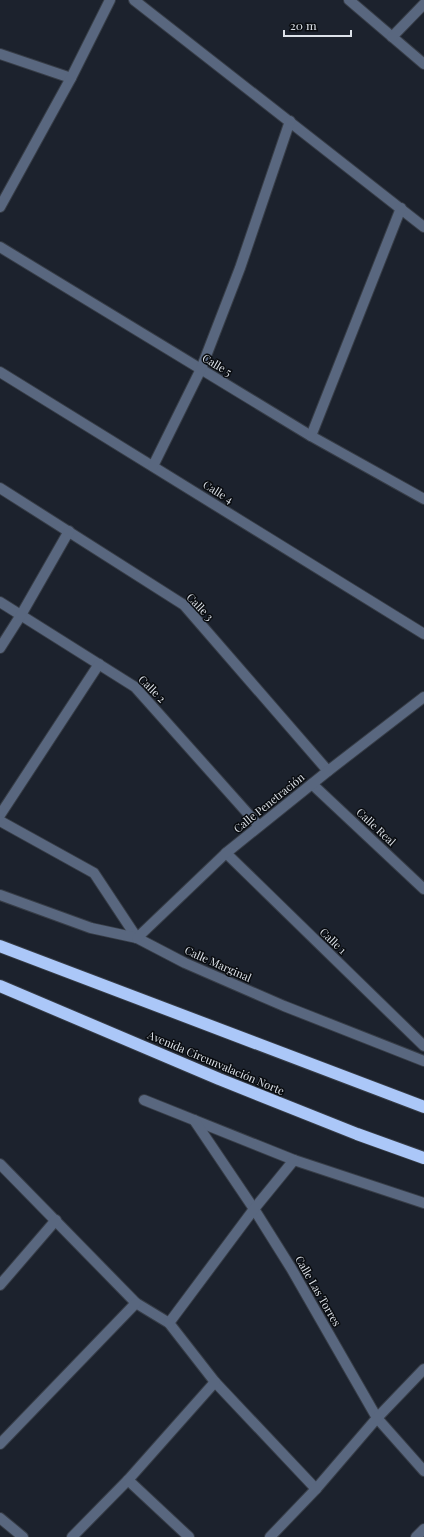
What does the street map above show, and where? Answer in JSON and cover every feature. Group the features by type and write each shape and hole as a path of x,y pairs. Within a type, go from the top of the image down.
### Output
{"highway":[{"path":"0,946 424,1107"},
{"name":"Avenida Circunvalación Norte","path":"0,986 219,1079 357,1134 424,1158"}],"street":[{"path":"0,207 71,78 110,0"},
{"path":"134,0 424,227"},
{"path":"349,0 424,64"},
{"path":"392,37 424,4"},
{"path":"0,54 71,78"},
{"path":"153,466 201,369 240,268 290,121"},
{"path":"311,436 401,208"},
{"name":"Calle 5","path":"0,247 311,436 423,495"},
{"name":"Calle 4","path":"0,372 424,634"},
{"name":"Calle 3","path":"0,488 184,605 328,771"},
{"path":"0,648 21,616 69,531"},
{"name":"Calle 2","path":"0,602 135,686 259,826"},
{"path":"0,815 99,664"},
{"name":"Calle Penetración","path":"137,938 226,853 328,771 422,704"},
{"name":"Calle Real","path":"312,784 424,889"},
{"path":"0,821 94,873 137,938"},
{"name":"Calle 1","path":"226,853 424,1046"},
{"name":"Calle Marginal","path":"0,895 91,928 137,938 185,963 277,1003 424,1061"},
{"path":"144,1100 294,1160 424,1203"},
{"name":"Calle Las Torres","path":"194,1120 254,1209 377,1418 424,1471"},
{"path":"169,1323 254,1209 294,1160"},
{"path":"0,1164 136,1303 169,1323 215,1382 316,1489"},
{"path":"0,1285 56,1220"},
{"path":"0,1444 136,1303"},
{"path":"270,1537 316,1489 377,1418 424,1369"},
{"path":"72,1537 128,1480 215,1382"},
{"path":"128,1480 189,1537"},
{"path":"0,1518 23,1537"},
{"path":"416,1537 424,1529"}]}
